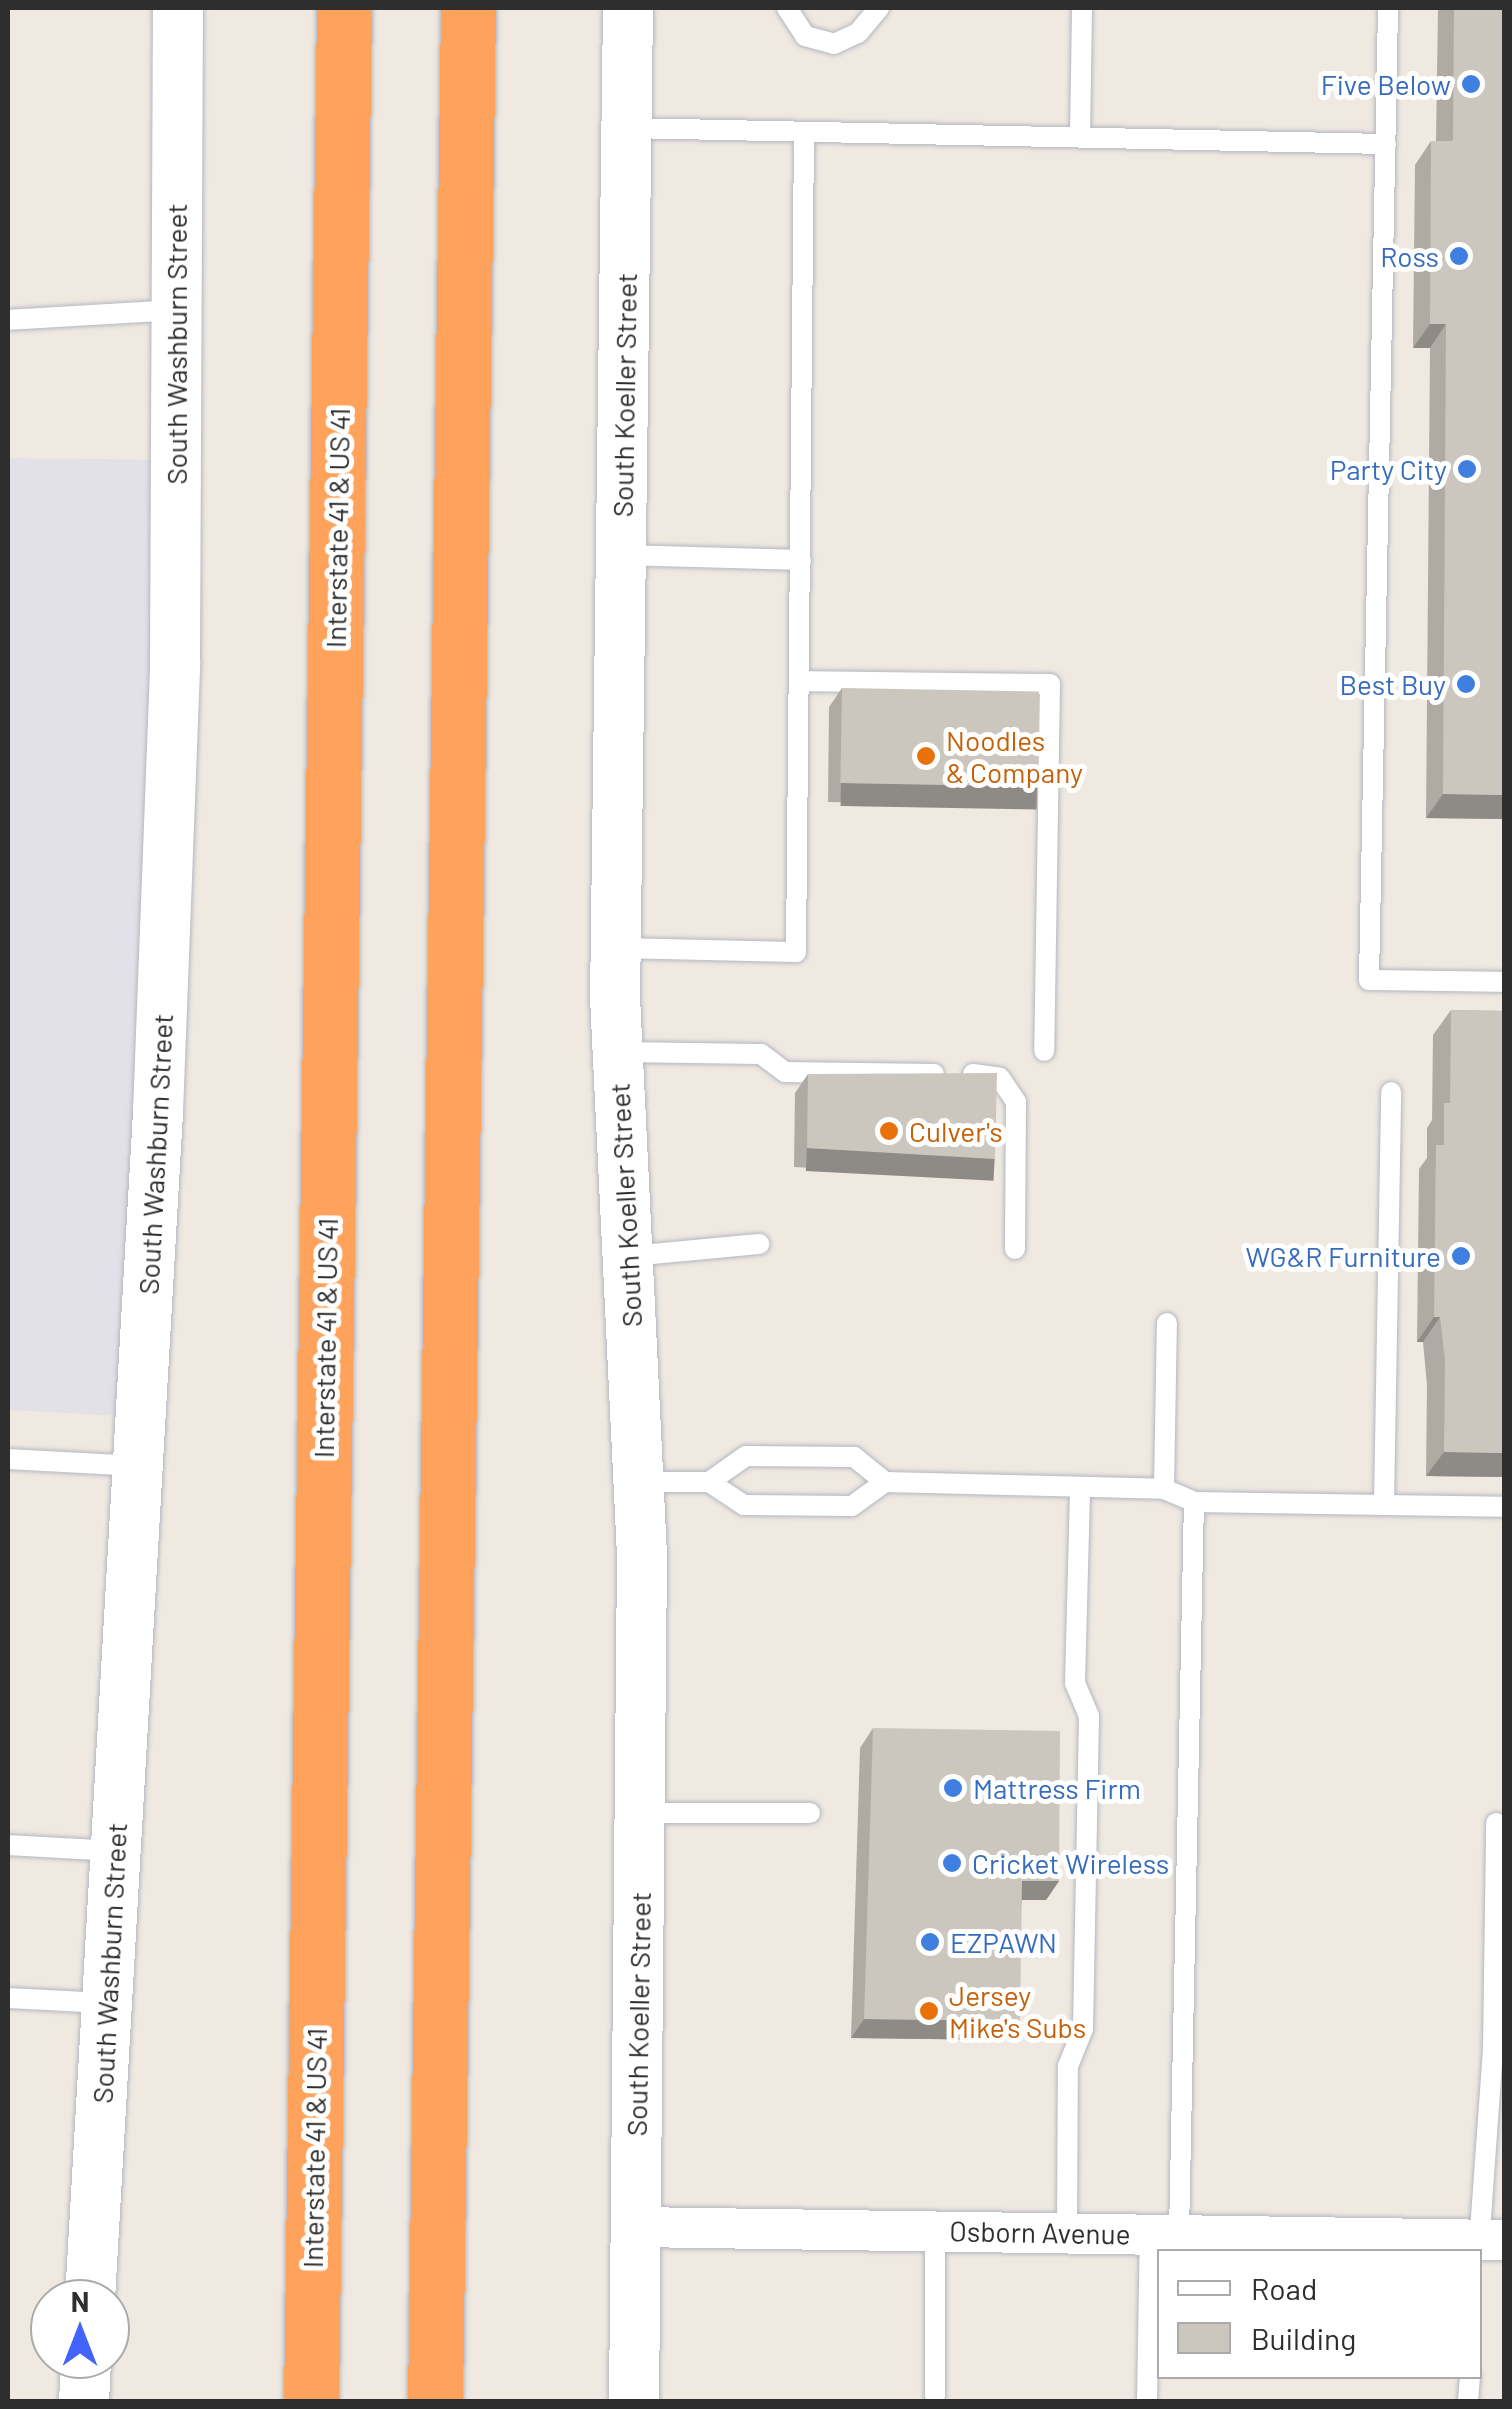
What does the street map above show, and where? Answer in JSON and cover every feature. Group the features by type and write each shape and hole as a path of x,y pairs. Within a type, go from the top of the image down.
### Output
{"highway":[{"name":"Interstate 41 & US 41","path":"311,2402 344,8"},
{"path":"435,2402 468,8"}],"street":[{"name":"South Washburn Street","path":"91,2279 138,1466 175,661 178,8"},
{"name":"South Koeller Street","path":"628,8 616,948 617,1052 639,1482 634,2402"},
{"name":"Osborn Avenue","path":"635,2227 1165,2233 1488,2243"}],"lane":[{"path":"787,8 805,36 834,44 858,33 880,8"},
{"path":"1080,138 1082,8"},
{"path":"1388,8 1369,980 1504,982"},
{"path":"626,128 1386,144"},
{"path":"616,948 796,952 804,132"},
{"path":"8,320 176,310"},
{"path":"622,555 800,560"},
{"path":"800,681 1050,684 1044,1051"},
{"path":"617,1052 761,1054 785,1072 1000,1078 1016,1102 1015,1249"},
{"path":"1384,1504 1392,1092"},
{"path":"628,1256 759,1244"},
{"path":"1164,1489 1167,1324"},
{"path":"709,1482 746,1456 854,1457 885,1482 1164,1489 1194,1502 1504,1506"},
{"path":"8,1459 138,1466"},
{"path":"639,1482 709,1482 744,1505 852,1506 885,1482"},
{"path":"1067,2232 1068,2066 1083,2029 1089,1736 1089,1716 1074,1683 1080,1487"},
{"path":"1163,2249 1194,1502"},
{"path":"640,1813 810,1813"},
{"path":"1488,2243 1496,1823"},
{"path":"8,1845 116,1850"},
{"path":"8,1998 106,2004"},
{"path":"935,2231 935,2396"},
{"path":"1148,2400 1157,2312"}],"shaded area":[{"path":"8,458 176,460 141,1417 8,1410"}],"building":[{"path":"1454,8 1504,8 1504,795 1443,794 1446,324 1430,324 1431,141 1453,141"},
{"name":"Noodles & Company","path":"842,688 1039,691 1037,786 840,783"},
{"name":"WG&R Furniture","path":"1451,1010 1504,1011 1504,1453 1444,1452 1445,1360 1440,1317 1434,1317 1436,1145 1444,1145 1444,1103 1450,1103"},
{"name":"Culver's","path":"997,1073 995,1159 807,1148 808,1074"},
{"path":"873,1728 1060,1731 1059,1881 1022,1881 1020,2021 864,2019"}],"place":[{"name":"Five Below","path":"1471,84"},
{"name":"Ross","path":"1459,256"},
{"name":"Party City","path":"1467,469"},
{"name":"Best Buy","path":"1466,684"},
{"name":"Noodles & Company","path":"926,756"},
{"name":"Culver's","path":"889,1131"},
{"name":"WG&R Furniture","path":"1461,1256"},
{"name":"Mattress Firm","path":"953,1788"},
{"name":"Cricket Wireless","path":"952,1863"},
{"name":"EZPAWN","path":"930,1942"},
{"name":"Jersey Mike's Subs","path":"929,2011"}]}
